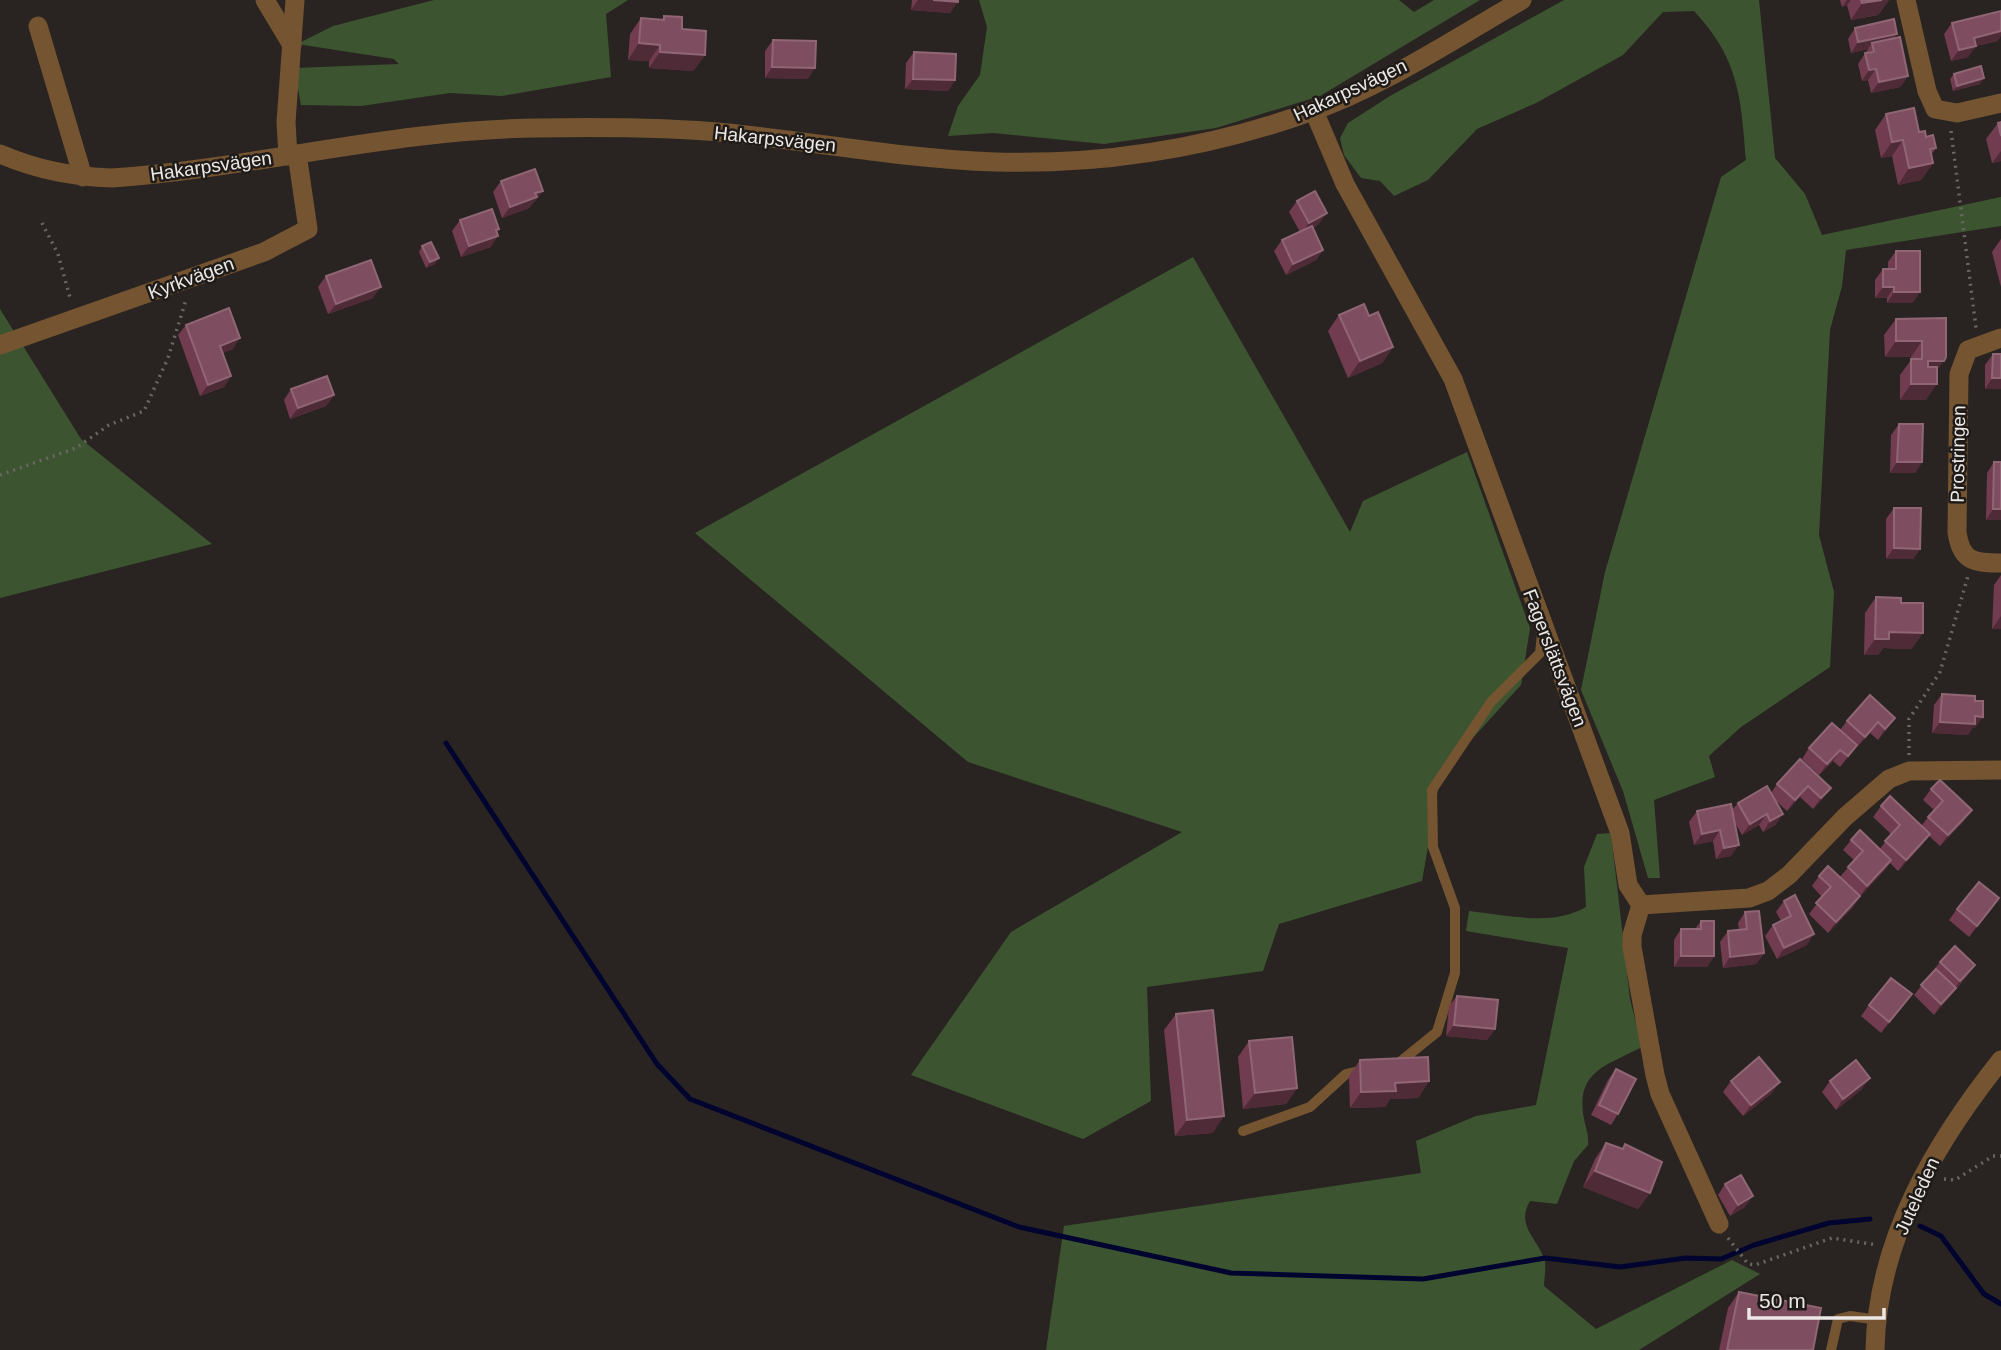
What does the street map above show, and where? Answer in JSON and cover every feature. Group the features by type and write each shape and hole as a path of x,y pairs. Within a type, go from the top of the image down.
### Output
{"street":[{"path":"265,0 292,45"},
{"path":"293,155 286,122 295,0"},
{"name":"Hakarpsvägen","path":"0,155 37,168 83,177 142,176 458,132 543,128 678,130 956,159 1038,162 1107,158 1170,150 1253,130 1314,111 1367,86 1522,0"},
{"path":"1906,0 1932,105 1949,114 2001,103"},
{"path":"38,26 83,177"},
{"name":"Fagerslättsvägen","path":"1314,111 1345,184 1453,379 1620,832 1628,885 1642,905"},
{"name":"Kyrkvägen","path":"0,345 264,252 308,229 293,155"},
{"path":"1978,344 2001,338"},
{"name":"Prostringen","path":"1973,560 1959,547 1957,532 1959,374 1963,358 1978,344"},
{"path":"1973,560 2001,562"},
{"path":"1725,1232 1660,1094 1648,1048 1632,947 1632,935 1642,905 1722,902 1749,898 1768,891 1789,875 1874,789 1909,771 2001,770"},
{"name":"Juteleden","path":"1875,1350 1893,1250 1923,1174 1962,1110 2001,1060"}],"lane":[{"path":"1243,1132 1310,1107 1346,1074 1400,1062 1437,1032 1455,973 1455,908 1433,847 1432,790 1491,702 1540,653 1543,628"},
{"path":"1831,1350 1838,1319 1850,1316 1879,1320"}],"path":[{"path":"1949,114 1978,344"},
{"path":"42,223 58,254 71,304"},
{"path":"0,475 76,448 108,425 144,411 168,358 180,313 197,275"},
{"path":"1909,771 1909,719 1940,671 1973,560"},
{"path":"1923,1174 1955,1180 1993,1156 2001,1156"},
{"path":"1725,1232 1745,1259 1755,1265 1832,1238 1864,1241 1893,1250"}],"green space":[{"path":"434,0 628,0 606,14 611,77 502,96 450,93 361,106 301,105 294,68 399,64 394,59 297,44 333,26"},
{"path":"979,0 1399,0 1414,12 1434,0 1480,0 1320,96 1216,128 1104,144 993,133 948,136 958,106 980,75 987,27"},
{"path":"1564,0 1759,0 1775,158 1805,194 1822,235 2001,197 2001,226 1846,250 1842,286 1830,330 1819,535 1834,592 1830,667 1741,727 1709,756 1715,777 1654,800 1660,878 1648,878 1623,791 1581,690 1605,572 1721,177 1746,160 1739,98 1729,63 1709,29 1694,11 1663,12 1623,55 1536,103 1477,129 1428,180 1394,196 1380,181 1361,178 1344,155 1340,138 1348,123 1390,96"},
{"path":"1193,257 1350,532 1363,501 1467,452 1530,628 1521,685 1441,773 1422,881 1279,924 1263,971 1147,987 1151,1101 1083,1139 911,1075 1011,932 1182,832 968,762 695,533"},
{"path":"0,309 81,439 212,544 0,598"},
{"path":"1611,833 1630,999 1642,1047 1605,1065 1589,1080 1582,1103 1588,1145 1574,1161 1557,1204 1530,1201 1526,1209 1526,1224 1545,1261 1544,1286 1596,1329 1732,1260 1760,1274 1639,1350 1046,1350 1064,1226 1421,1173 1416,1141 1476,1116 1536,1105 1568,948 1466,931 1469,911 1544,918 1559,917 1586,907 1584,867 1597,834"}],"building":[{"path":"1861,0 1882,0 1862,3"},
{"path":"2001,11 2001,31 1974,38 1976,46 1959,50 1952,23"},
{"path":"664,16 682,17 682,29 706,31 705,55 660,52 660,45 639,43 641,18 664,20"},
{"path":"1894,19 1897,34 1858,42 1855,28"},
{"path":"1900,37 1908,76 1879,82 1876,69 1869,70 1865,53 1874,52 1872,43"},
{"path":"773,40 816,41 815,68 772,67"},
{"path":"914,52 956,54 955,80 913,79"},
{"path":"1981,66 1984,78 1957,86 1954,74"},
{"path":"1914,108 1919,132 1925,131 1926,137 1933,135 1936,148 1930,149 1933,163 1909,168 1903,140 1892,142 1886,114"},
{"path":"535,169 543,191 535,193 537,197 510,207 501,181"},
{"path":"1315,191 1327,213 1309,223 1297,201"},
{"path":"492,209 499,229 496,230 498,236 469,246 460,220"},
{"path":"1312,226 1323,250 1293,264 1282,240"},
{"path":"431,242 439,258 430,262 422,246"},
{"path":"1896,251 1920,251 1920,292 1894,292 1894,287 1883,287 1883,269 1896,269"},
{"path":"371,260 381,287 336,304 326,276"},
{"path":"1364,304 1369,316 1378,312 1393,347 1360,361 1339,315"},
{"path":"229,308 240,338 220,346 231,376 208,385 186,325"},
{"path":"1946,318 1946,357 1944,361 1928,361 1928,367 1937,367 1937,384 1911,384 1911,359 1922,359 1922,341 1896,341 1896,319"},
{"path":"1993,354 2001,354 2001,378 1992,378"},
{"path":"327,376 334,395 298,408 291,389"},
{"path":"1899,424 1923,424 1922,462 1897,462"},
{"path":"1994,462 2001,462 2001,509 1993,509"},
{"path":"1894,508 1921,508 1920,549 1894,548"},
{"path":"1876,597 1901,598 1901,603 1923,603 1923,633 1889,632 1889,639 1875,639"},
{"path":"1942,694 1975,696 1975,701 1983,701 1983,717 1975,716 1975,724 1940,722"},
{"path":"1870,695 1895,718 1885,729 1878,722 1865,737 1847,721"},
{"path":"1832,723 1857,745 1848,756 1840,750 1827,764 1809,748"},
{"path":"1800,759 1831,788 1821,798 1808,786 1795,800 1777,784"},
{"path":"1940,780 1972,810 1948,835 1928,817 1943,801 1931,789"},
{"path":"1767,786 1783,814 1770,821 1767,814 1750,824 1738,803"},
{"path":"1890,796 1930,834 1906,860 1885,841 1900,825 1881,806"},
{"path":"1731,804 1739,845 1724,848 1720,830 1702,834 1697,811"},
{"path":"1860,830 1891,860 1867,886 1848,867 1863,851 1851,840"},
{"path":"1828,866 1860,896 1836,922 1816,903 1831,887 1819,876"},
{"path":"1979,882 1999,898 1977,926 1957,909"},
{"path":"1795,895 1814,934 1784,948 1773,925 1791,916 1784,901"},
{"path":"1759,911 1764,953 1730,957 1728,931 1747,929 1745,912"},
{"path":"1701,921 1714,921 1714,956 1681,956 1681,929 1701,929"},
{"path":"1955,946 1975,965 1960,981 1940,962"},
{"path":"1936,969 1956,988 1941,1004 1921,985"},
{"path":"1891,978 1912,994 1889,1022 1869,1005"},
{"path":"1457,996 1498,1000 1495,1029 1454,1025"},
{"path":"1213,1010 1224,1116 1187,1120 1176,1014"},
{"path":"1292,1037 1297,1088 1255,1093 1249,1041"},
{"path":"1428,1057 1429,1081 1395,1083 1396,1091 1361,1092 1360,1060"},
{"path":"1759,1057 1780,1082 1751,1105 1731,1081"},
{"path":"1856,1060 1870,1078 1843,1099 1830,1081"},
{"path":"1616,1069 1636,1079 1618,1114 1599,1105"},
{"path":"1606,1143 1623,1149 1625,1144 1662,1162 1650,1193 1595,1171"},
{"path":"1741,1175 1753,1196 1738,1205 1725,1184"},
{"path":"1739,1292 1821,1308 1813,1350 1727,1350"}],"waterway":[{"path":"446,743 657,1064 690,1099 1019,1227 1231,1273 1423,1279 1545,1258 1620,1267 1686,1258 1721,1259 1754,1245 1829,1223 1870,1219"},
{"path":"1920,1226 1941,1236 1984,1294 2001,1304"}]}
